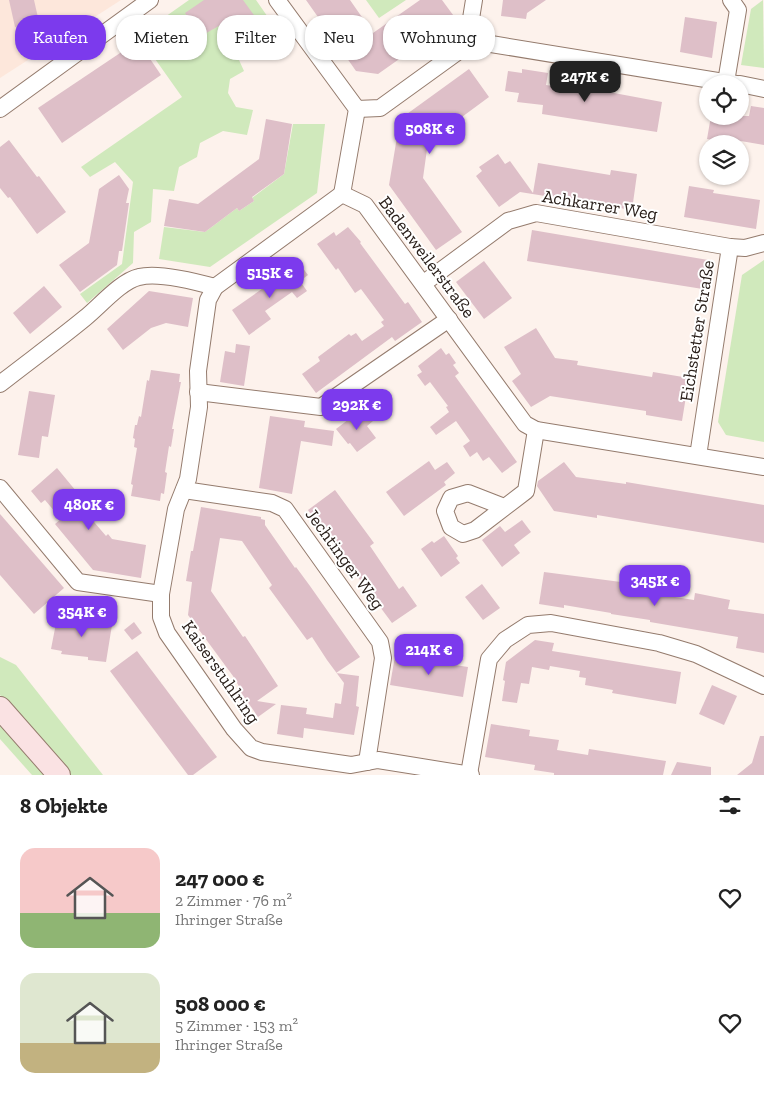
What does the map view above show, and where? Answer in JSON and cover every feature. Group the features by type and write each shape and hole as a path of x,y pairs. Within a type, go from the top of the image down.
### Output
{"main road":[{"path":"0,708 58,775"}],"street":[{"path":"0,109 150,0"},
{"path":"0,384 86,318 125,284 139,277 154,276 197,282 215,287 342,194 357,109 277,0"},
{"path":"472,15 474,0"},
{"path":"730,0 738,10 734,75"},
{"path":"495,45 699,77"},
{"path":"357,109 380,108 446,60"},
{"path":"749,86 764,88"},
{"name":"Badenweilerstraße","path":"342,194 366,205 525,424 536,430"},
{"name":"Achkarrer Weg","path":"424,283 508,221 536,213 730,247"},
{"name":"Eichstetter Straße","path":"698,456 730,247 744,248 764,243"},
{"name":"Kaiserstuhlring","path":"215,287 208,300 198,371 199,407 188,479 176,509 161,594 162,617 167,633 234,729 251,748 262,752 351,765 378,760 470,775"},
{"path":"198,392 321,407 450,320"},
{"path":"504,508 526,491 536,430 764,467"},
{"path":"0,488 78,582 161,594"},
{"name":"Jechtinger Weg","path":"184,490 272,503 284,509 380,642 382,658 367,762"},
{"path":"470,775 489,659 505,640 528,625 551,623 659,643 696,654 764,686"}],"shaded area":[{"path":"0,0 121,0 98,15 15,15 15,60 28,60 0,78"}],"green space":[{"path":"189,0 256,0 266,15 217,15 217,60 239,60 244,71 230,79 228,93 236,107 253,110 247,135 223,131 200,143 197,157 179,167 174,191 153,189 151,222 134,232 133,263 87,303 80,294 122,264 133,182 115,162 90,177 81,167 182,97 156,60 207,60 207,15 168,15"},
{"path":"366,0 406,0 383,15 379,18"},
{"path":"763,0 764,68 741,65 751,9"},
{"path":"293,124 325,124 317,193 210,267 159,259 164,227 205,232 237,208 239,211 254,201 252,198 284,174"},
{"path":"764,260 764,442 726,435 718,422 742,275"},
{"path":"0,657 16,665 103,775 70,775 0,695"},
{"path":"0,721 46,775 32,775 0,739"}],"building":[{"path":"9,0 34,0 37,15 15,15 15,27"},
{"path":"204,0 243,0 254,15 217,15 217,27 207,33 207,15 186,15 185,13"},
{"path":"306,0 350,0 360,15 317,15"},
{"path":"420,0 442,0 453,15 399,15"},
{"path":"503,0 546,0 527,13 526,19 501,16"},
{"path":"685,17 717,22 712,58 680,52"},
{"path":"383,26 383,60 398,60 378,74 356,71 348,60 373,60 373,33"},
{"path":"116,56 116,60 151,60 161,75 62,143 38,108"},
{"path":"469,69 489,97 428,142 423,178 462,232 436,250 389,185 400,119"},
{"path":"522,69 548,73 546,85 597,93 598,90 662,102 657,132 542,114 543,105 517,102 519,93 505,91 508,71 522,73"},
{"path":"751,106 764,108 764,145 749,142 749,135 708,135 709,125 749,125"},
{"path":"266,119 292,124 284,174 252,197 254,201 239,211 237,208 205,232 164,226 169,199 198,204 259,159"},
{"path":"9,140 66,212 37,234 10,197 8,198 0,188 0,147"},
{"path":"498,154 505,164 510,161 533,193 538,163 610,175 611,170 637,174 632,210 520,192 499,207 476,176 482,171 479,167"},
{"path":"119,175 129,189 126,203 129,203 122,251 119,251 117,265 80,292 59,265 89,243 99,189"},
{"path":"689,186 714,190 713,193 760,200 756,229 684,217"},
{"path":"348,227 361,242 405,304 408,302 422,322 395,341 392,337 316,393 302,374 320,361 318,357 349,334 351,336 356,333 362,341 384,326 381,322 384,320 361,289 355,293 338,268 336,270 317,244 334,232 336,236"},
{"path":"532,230 714,261 709,290 527,261"},
{"path":"484,261 512,298 484,319 456,282"},
{"path":"299,263 308,275 300,281 307,291 297,298 292,292 265,311 271,319 249,335 232,310"},
{"path":"44,286 62,307 30,334 13,313"},
{"path":"149,291 193,298 188,327 166,323 151,328 123,350 107,329"},
{"path":"536,328 555,358 578,361 577,365 652,377 653,372 689,378 682,421 646,415 646,411 550,396 531,407 512,381 521,374 504,347"},
{"path":"236,344 250,346 244,386 220,382 225,351 235,353"},
{"path":"441,348 446,355 449,353 456,363 453,365 459,373 455,376 517,462 502,473 489,457 483,461 477,452 470,457 463,446 470,441 456,421 436,435 430,427 449,412 446,407 448,406 430,382 425,386 417,375 422,372 418,366"},
{"path":"151,370 180,374 179,382 181,382 172,429 174,429 171,447 169,446 165,472 167,473 164,494 161,493 160,501 131,496 137,448 134,447 135,439 133,438 135,425 137,425 139,416 141,417 147,380 149,381"},
{"path":"29,391 55,395 48,437 42,436 39,458 18,455"},
{"path":"365,411 373,421 367,426 376,438 357,452 336,429 357,413 359,415"},
{"path":"270,416 305,421 304,427 334,431 332,446 301,441 292,494 259,488"},
{"path":"429,461 435,470 447,462 455,473 444,482 446,485 404,516 386,492"},
{"path":"564,462 576,477 626,484 626,482 764,505 764,543 597,515 597,518 554,511 537,486 538,481"},
{"path":"57,468 76,491 71,495 106,536 108,534 112,539 146,545 141,578 93,570 55,524 61,519 45,500 41,503 31,491"},
{"path":"335,490 374,543 370,546 399,589 403,586 417,606 392,623 308,510"},
{"path":"201,507 261,517 261,519 265,520 265,525 360,657 336,673 312,637 307,640 269,588 272,585 242,541 220,538 211,591 243,637 245,636 278,686 257,701 276,704 258,717 238,688 240,688 233,676 188,615 192,582 186,581"},
{"path":"0,514 64,588 34,614 0,575"},
{"path":"522,520 531,532 514,545 520,553 502,567 482,540 500,526 505,532"},
{"path":"444,536 458,556 456,558 460,563 441,577 421,549 432,541 434,543"},
{"path":"544,572 644,585 643,592 694,600 695,593 730,600 728,609 764,614 764,653 736,648 738,637 564,605 564,608 539,604"},
{"path":"482,584 500,608 483,620 465,597"},
{"path":"58,613 78,617 77,620 112,625 106,662 88,660 88,657 61,654 62,651 51,649"},
{"path":"134,622 142,633 132,640 124,630"},
{"path":"535,640 554,643 552,651 681,672 676,704 612,693 613,690 585,685 586,678 579,677 580,671 550,666 549,670 532,667 529,684 521,683 517,703 502,701 506,662"},
{"path":"137,651 217,757 193,775 188,775 110,671"},
{"path":"395,656 468,667 463,697 390,685"},
{"path":"337,673 359,676 356,706 359,707 354,735 304,728 303,738 277,734 281,705 307,708 306,714 333,718 335,703 341,704 344,683"},
{"path":"712,685 737,696 724,725 699,714"},
{"path":"491,724 530,730 529,736 559,740 557,750 588,755 589,749 666,761 663,775 554,775 554,773 534,770 535,765 485,757"},
{"path":"760,736 764,736 764,775 737,775 752,763"},
{"path":"677,762 711,767 711,775 671,775"}]}
